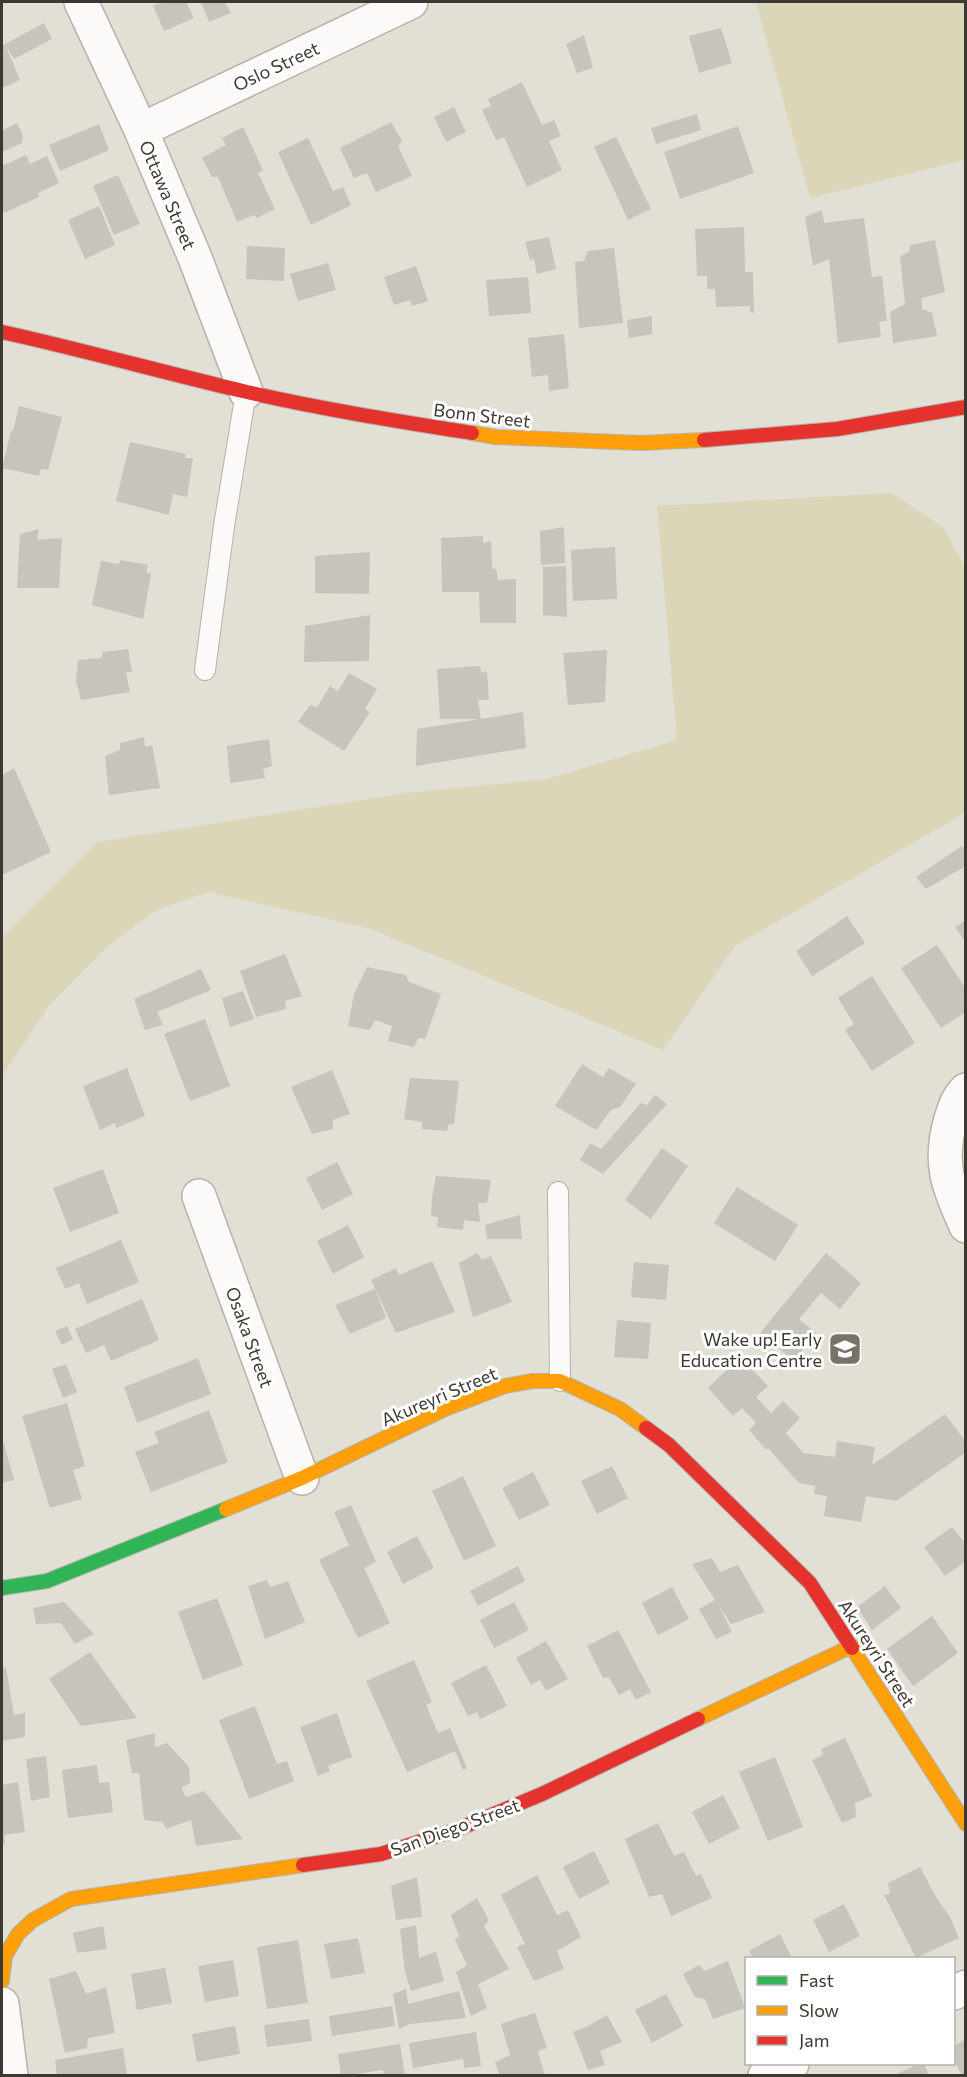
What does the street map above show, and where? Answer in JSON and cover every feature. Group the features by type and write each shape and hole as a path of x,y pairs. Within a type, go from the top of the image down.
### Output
{"street":[{"name":"Ottawa Street","path":"81,2 141,130 195,258 246,392"},
{"name":"Oslo Street","path":"141,130 411,2"},
{"name":"Bonn Street","path":"2,332 246,392 345,413 496,437 640,443 750,438 837,429 966,407"},
{"path":"966,1090 957,1098 946,1135 945,1167 953,1197 966,1226"},
{"name":"Osaka Street","path":"199,1196 302,1478"},
{"name":"Akureyri Street","path":"2,1588 47,1581 302,1478 445,1409 475,1397 524,1382 560,1381 620,1409 669,1445 810,1583 966,1824"},
{"name":"San Diego Street","path":"2,1981 5,1953 22,1927 71,1899 381,1854 456,1830 542,1794 852,1646"},
{"path":"2,2004 11,2076"},
{"path":"765,2076 790,2065"}],"lane":[{"path":"205,670 224,526 246,392"},
{"path":"558,1192 560,1381"}],"shaded area":[{"path":"756,2 965,2 965,160 810,198"},
{"path":"892,493 943,527 965,567 965,813 735,946 663,1050 368,928 208,892 156,910 107,947 49,1006 2,1076 2,937 97,842 405,793 547,779 677,740 657,506"}],"building":[{"path":"164,2 186,2 194,18 164,31 153,6"},
{"path":"201,2 225,2 231,13 209,22"},
{"path":"44,23 52,39 14,59 5,44"},
{"path":"721,28 732,63 699,73 689,36"},
{"path":"584,35 593,68 577,73 566,44"},
{"path":"5,44 20,80 2,88 2,45"},
{"path":"522,82 542,125 554,120 561,136 549,141 562,170 527,187 504,137 496,140 482,110 491,106 488,99"},
{"path":"454,107 466,132 446,142 434,117"},
{"path":"697,114 701,130 656,144 651,128"},
{"path":"391,122 402,141 398,146 412,176 376,192 367,173 354,178 340,148"},
{"path":"17,123 23,136 22,143 2,152 2,131"},
{"path":"99,124 109,150 60,171 49,145"},
{"path":"738,126 754,173 680,199 664,152"},
{"path":"243,127 263,170 258,173 275,209 257,218 254,215 237,222 218,177 212,177 202,158 226,145 222,138"},
{"path":"616,137 651,209 628,220 594,147"},
{"path":"308,138 333,191 343,187 351,205 311,225 278,152"},
{"path":"26,155 30,164 47,156 59,183 38,193 39,197 4,213 2,166"},
{"path":"118,175 140,224 114,235 93,186"},
{"path":"99,206 115,245 85,259 68,220"},
{"path":"822,210 824,223 864,218 872,277 882,276 887,321 879,322 881,337 838,343 829,259 813,266 805,217"},
{"path":"744,227 745,272 753,272 754,313 750,312 750,306 716,307 715,289 707,289 707,276 697,276 695,229"},
{"path":"549,237 556,269 537,274 534,259 530,260 525,242"},
{"path":"935,240 945,292 922,298 922,309 932,313 937,336 893,343 890,312 905,304 900,256 909,252 910,245"},
{"path":"247,246 285,248 284,281 246,279"},
{"path":"614,248 623,323 579,328 575,262 584,261 588,251"},
{"path":"328,263 336,290 298,301 290,274"},
{"path":"416,266 428,301 412,306 410,300 394,305 384,277"},
{"path":"528,277 531,313 489,316 486,280"},
{"path":"652,316 652,334 629,338 627,320"},
{"path":"564,334 569,388 549,391 548,375 532,377 528,338"},
{"path":"19,406 62,417 48,470 41,469 39,476 2,468"},
{"path":"130,442 186,454 185,458 193,458 187,497 173,494 169,515 116,501"},
{"path":"564,527 565,563 541,565 540,531"},
{"path":"39,529 37,540 62,538 59,588 17,588 20,534"},
{"path":"483,536 483,543 491,541 492,568 496,569 498,580 516,579 516,623 480,623 479,592 442,592 441,538"},
{"path":"615,547 617,599 573,601 571,550"},
{"path":"370,552 369,594 315,593 315,556"},
{"path":"121,560 148,565 146,572 151,574 143,619 92,605 101,561 119,564"},
{"path":"566,566 567,617 543,615 543,567"},
{"path":"370,615 369,661 304,662 305,626"},
{"path":"128,649 132,672 126,672 130,692 81,700 76,681 78,660 101,658 103,652"},
{"path":"607,650 605,702 568,705 563,653"},
{"path":"480,666 481,673 487,671 489,700 478,700 481,719 523,712 526,748 416,766 417,729 480,719 440,719 437,669"},
{"path":"349,673 377,689 365,709 370,712 344,751 298,722 310,705 317,707 330,686 338,691"},
{"path":"144,737 145,747 152,745 160,788 109,795 105,756 120,750 120,743"},
{"path":"269,739 272,766 263,769 265,778 230,783 227,746"},
{"path":"14,768 51,852 2,875 2,775"},
{"path":"962,846 966,850 966,866 926,889 916,877"},
{"path":"847,916 865,943 812,976 796,951"},
{"path":"966,920 966,943 955,927"},
{"path":"937,945 966,989 966,1012 941,1028 901,968"},
{"path":"285,954 302,996 285,1001 286,1009 256,1017 240,971"},
{"path":"367,967 406,975 409,982 441,994 425,1039 418,1038 414,1047 388,1041 392,1026 375,1020 370,1030 348,1026 354,994"},
{"path":"201,969 211,990 157,1012 163,1025 145,1030 134,999"},
{"path":"872,976 915,1043 872,1071 845,1030 854,1024 838,998"},
{"path":"243,991 254,1019 230,1027 222,998"},
{"path":"205,1019 230,1086 190,1101 164,1034"},
{"path":"582,1064 603,1077 609,1068 636,1084 620,1107 611,1110 596,1130 555,1106"},
{"path":"127,1068 145,1116 116,1128 115,1123 100,1130 83,1086"},
{"path":"332,1070 350,1114 333,1120 333,1129 312,1134 291,1087"},
{"path":"410,1078 459,1081 454,1124 448,1125 447,1131 422,1129 422,1122 404,1119"},
{"path":"655,1095 667,1104 603,1174 580,1160 590,1143 601,1149 641,1103 647,1105"},
{"path":"662,1148 688,1166 651,1219 625,1200"},
{"path":"337,1162 353,1194 322,1210 306,1178"},
{"path":"103,1169 119,1213 70,1232 53,1188"},
{"path":"436,1176 491,1180 487,1203 478,1203 480,1222 464,1220 463,1230 437,1227 438,1217 431,1216"},
{"path":"737,1187 798,1225 775,1261 714,1223"},
{"path":"520,1215 522,1239 487,1239 485,1225"},
{"path":"348,1225 364,1257 333,1274 317,1241"},
{"path":"121,1240 139,1282 87,1304 79,1283 65,1289 56,1268"},
{"path":"477,1253 482,1260 491,1256 512,1302 473,1317 459,1263"},
{"path":"826,1253 861,1283 840,1309 821,1293 799,1319 816,1333 794,1361 760,1333"},
{"path":"432,1261 455,1312 396,1333 371,1280 396,1268 399,1275"},
{"path":"634,1262 669,1265 666,1300 631,1297"},
{"path":"375,1289 386,1318 350,1334 335,1305"},
{"path":"142,1299 159,1340 111,1361 104,1345 86,1353 75,1329"},
{"path":"617,1320 651,1323 648,1359 614,1357"},
{"path":"67,1326 73,1339 62,1345 55,1331"},
{"path":"740,1357 768,1386 756,1397 771,1413 783,1401 800,1418 786,1433 803,1453 835,1457 837,1441 875,1447 872,1465 945,1414 966,1442 966,1452 896,1501 866,1496 861,1522 824,1516 827,1496 814,1494 815,1486 799,1483 749,1430 756,1423 742,1408 733,1416 708,1388"},
{"path":"198,1358 211,1394 137,1423 124,1387"},
{"path":"66,1364 77,1392 63,1398 52,1369"},
{"path":"67,1403 85,1466 73,1470 82,1499 50,1508 22,1416"},
{"path":"209,1410 228,1462 151,1492 135,1452 159,1443 154,1432"},
{"path":"4,1444 14,1480 2,1483 2,1445"},
{"path":"612,1466 628,1498 597,1514 581,1481"},
{"path":"533,1472 550,1505 519,1520 502,1488"},
{"path":"463,1476 496,1546 464,1561 432,1491"},
{"path":"351,1505 376,1562 364,1568 390,1623 358,1638 319,1560 349,1545 334,1512"},
{"path":"952,1527 966,1544 966,1561 945,1576 924,1547"},
{"path":"417,1536 434,1568 403,1584 387,1552"},
{"path":"712,1558 720,1572 738,1565 765,1612 731,1624 718,1604 732,1632 716,1639 699,1609 715,1600 692,1564"},
{"path":"518,1566 525,1581 478,1606 470,1591"},
{"path":"266,1580 271,1587 288,1581 305,1622 265,1639 248,1586"},
{"path":"885,1586 901,1608 872,1630 857,1607"},
{"path":"672,1587 689,1619 658,1635 642,1603"},
{"path":"217,1598 243,1665 203,1680 178,1612"},
{"path":"64,1602 94,1634 75,1644 61,1623 36,1624 33,1608"},
{"path":"514,1602 529,1630 494,1648 480,1620"},
{"path":"932,1616 958,1653 913,1686 887,1649"},
{"path":"618,1630 651,1692 636,1700 630,1689 619,1695 609,1677 603,1678 587,1646"},
{"path":"546,1641 568,1679 546,1691 540,1680 531,1685 516,1658"},
{"path":"90,1652 137,1718 81,1726 49,1679"},
{"path":"414,1660 432,1702 426,1705 438,1733 450,1728 467,1768 463,1770 455,1751 407,1772 366,1681"},
{"path":"486,1665 507,1706 480,1719 477,1712 468,1716 451,1683"},
{"path":"6,1668 14,1715 25,1713 25,1737 2,1741 2,1669"},
{"path":"255,1706 277,1764 287,1761 294,1781 249,1799 219,1720"},
{"path":"337,1713 352,1757 328,1766 330,1771 318,1776 300,1727"},
{"path":"155,1733 155,1747 167,1743 189,1767 190,1783 181,1788 186,1797 204,1791 243,1839 196,1846 191,1820 166,1829 163,1822 144,1820 139,1773 132,1773 126,1740"},
{"path":"845,1738 872,1796 855,1803 856,1817 842,1823 812,1760 823,1755 821,1749"},
{"path":"46,1756 50,1797 31,1801 26,1759"},
{"path":"775,1757 803,1827 768,1841 739,1772"},
{"path":"97,1765 99,1783 109,1782 113,1812 68,1818 62,1770"},
{"path":"18,1782 25,1832 4,1835 5,1844 2,1844 2,1785"},
{"path":"723,1795 740,1828 709,1844 692,1812"},
{"path":"658,1823 674,1856 684,1852 696,1876 701,1874 712,1898 671,1916 662,1894 649,1897 625,1839"},
{"path":"594,1851 610,1883 579,1899 563,1867"},
{"path":"920,1867 950,1917 959,1938 915,1957 884,1895 890,1894 888,1883"},
{"path":"537,1875 557,1915 568,1910 581,1937 557,1951 564,1969 534,1981 517,1947 525,1944 501,1895"},
{"path":"417,1877 422,1917 396,1920 391,1886"},
{"path":"477,1898 489,1920 484,1926 509,1969 478,1984 487,2008 471,2016 456,1972 467,1965 455,1940 459,1936 451,1915"},
{"path":"844,1904 860,1936 829,1952 813,1920"},
{"path":"416,1925 419,1958 436,1952 444,1981 411,1991 405,1972 400,1929"},
{"path":"103,1926 107,1949 77,1953 73,1933"},
{"path":"780,1934 792,1957 752,1957 749,1951"},
{"path":"358,1938 365,1973 331,1979 324,1944"},
{"path":"298,1940 308,2003 267,2009 257,1947"},
{"path":"233,1960 239,1996 205,2002 198,1966"},
{"path":"728,1961 745,2008 713,2019 705,1999 695,1997 683,1974 699,1965 705,1971"},
{"path":"165,1968 172,2003 137,2010 131,1974"},
{"path":"76,1971 86,1994 106,1987 115,2033 88,2038 87,2048 65,2053 49,1979"},
{"path":"406,1989 408,2004 459,1991 466,2018 410,2024 399,2029 393,1994"},
{"path":"666,1994 683,2026 652,2043 635,2010"},
{"path":"392,2006 395,2026 332,2036 329,2016"},
{"path":"535,2013 547,2048 538,2051 545,2076 500,2076 495,2062 510,2055 501,2024"},
{"path":"607,2015 622,2042 600,2051 605,2065 588,2070 573,2032"},
{"path":"309,2019 312,2041 267,2047 264,2025"},
{"path":"235,2026 240,2054 197,2062 192,2034"},
{"path":"476,2032 481,2066 464,2068 463,2059 413,2068 409,2043"},
{"path":"966,2039 966,2076 962,2076 955,2061 955,2045"},
{"path":"400,2044 405,2076 384,2076 383,2070 341,2076 338,2054"},
{"path":"123,2048 127,2076 57,2076 55,2060"},
{"path":"916,2065 924,2065 929,2076 893,2076"}],"traffic: fast":[{"path":"2,1588 47,1581 226,1509"}],"traffic: slow":[{"path":"472,433 496,437 641,443 704,440"},
{"path":"226,1509 302,1478 445,1409 505,1386 533,1381 560,1381 620,1409 646,1428"},
{"path":"698,1719 852,1646"},
{"path":"852,1648 966,1824"},
{"path":"2,1981 5,1956 18,1934 33,1920 71,1899 303,1865"}],"traffic: jam":[{"path":"2,332 275,398 472,433"},
{"path":"704,440 837,429 966,407"},
{"path":"646,1428 669,1445 810,1583 852,1648"},
{"path":"303,1865 381,1854 456,1830 542,1794 698,1719"}],"place":[{"name":"Wake up! Early Education Centre","path":"845,1349"}]}
